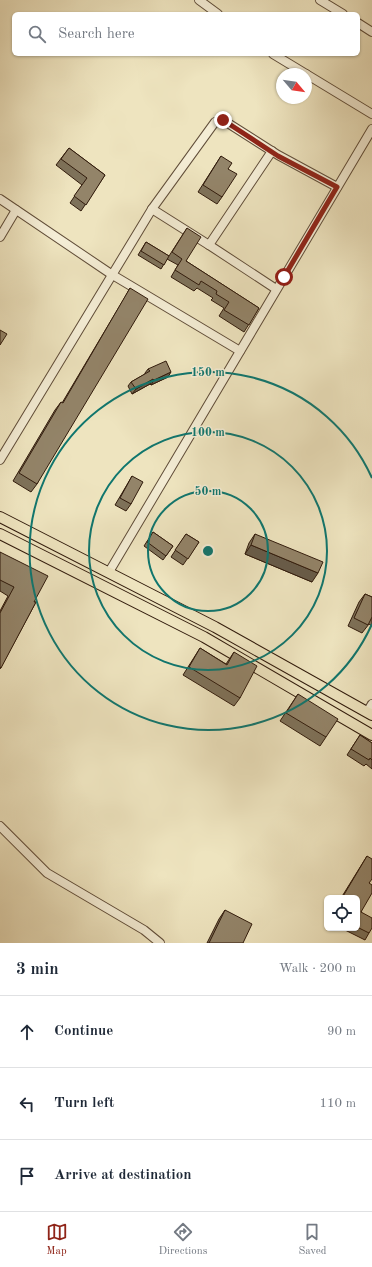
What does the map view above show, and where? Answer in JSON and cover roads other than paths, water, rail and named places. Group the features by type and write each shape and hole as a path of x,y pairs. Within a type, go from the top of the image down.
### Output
{"main road":[{"path":"0,517 215,627 316,685 370,710"},
{"path":"0,534 129,598 257,666 372,735"},
{"path":"129,598 135,586"}],"street":[{"path":"199,0 215,12"},
{"path":"320,0 340,12"},
{"path":"360,24 372,32"},
{"path":"276,56 296,68"},
{"path":"312,78 372,114"},
{"path":"0,460 111,274 152,209 216,122 223,120 272,151 337,187"},
{"path":"109,572 372,129"},
{"path":"209,245 272,151"},
{"path":"0,199 111,274 240,351"},
{"path":"152,209 276,290"},
{"path":"0,237 16,210"},
{"path":"0,826 47,873 144,930 160,943"}]}
